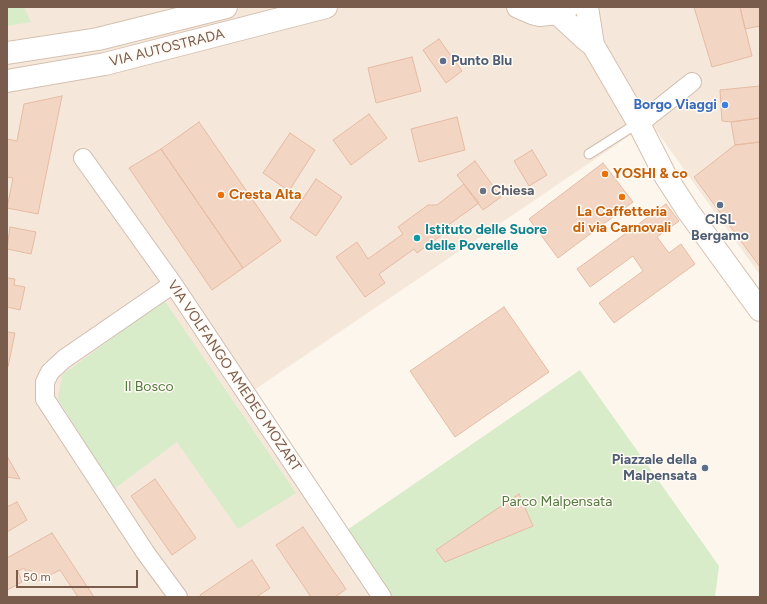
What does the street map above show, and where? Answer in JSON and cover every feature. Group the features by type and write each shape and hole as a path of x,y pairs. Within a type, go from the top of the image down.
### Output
{"main road":[{"name":"VIA AUTOSTRADA","path":"7,53 98,39 226,7"},
{"name":"VIA AUTOSTRADA","path":"7,81 105,64 326,7"},
{"path":"518,7 540,15 562,10 593,45 639,123 666,177 697,223 760,310"},
{"path":"587,7 593,45"}],"street":[{"path":"639,123 692,82"},
{"name":"VIA VOLFANGO AMEDEO MOZART","path":"83,158 172,284 382,597"},
{"path":"172,284 64,359 50,372 45,382 46,399 145,552 178,597"}],"lane":[{"path":"589,154 639,123"}],"shaded area":[{"path":"7,7 760,7 760,275 650,122 254,390 386,597 7,597"}],"green space":[{"path":"7,7 24,7 31,22 7,26"},
{"name":"Il Bosco","path":"164,300 296,493 238,529 177,442 114,489 58,399 62,375"},
{"name":"Parco Malpensata","path":"580,370 719,566 715,597 392,597 347,530"}],"building":[{"path":"694,7 740,7 752,56 712,67"},
{"path":"740,7 760,7 760,26 745,29"},
{"name":"Punto Blu","path":"439,39 462,71 446,83 423,50"},
{"path":"412,57 421,91 376,103 368,68"},
{"path":"760,86 760,118 731,122 722,121 720,90"},
{"path":"62,96 38,214 7,208 13,178 7,177 7,139 17,141 24,104"},
{"path":"369,114 387,138 351,165 333,140"},
{"path":"457,117 465,150 419,162 411,129"},
{"path":"760,118 760,142 735,145 731,122"},
{"name":"Cresta Alta","path":"199,122 281,241 243,268 161,149"},
{"path":"290,133 315,150 289,191 263,173"},
{"path":"760,142 760,267 694,177 735,145"},
{"path":"161,149 243,268 212,290 129,168"},
{"path":"532,150 547,175 529,186 514,161"},
{"name":"Chiesa","path":"475,161 501,197 483,210 457,175"},
{"path":"603,163 633,202 558,258 529,219"},
{"path":"316,179 342,197 316,236 290,218"},
{"name":"Istituto delle Suore delle Poverelle","path":"464,184 479,203 444,228 447,231 417,253 414,249 379,274 385,283 365,297 336,257 357,242 368,259 403,234 398,227 428,205 437,205"},
{"path":"666,204 679,221 657,237 669,253 681,244 695,264 614,323 599,303 643,271 633,256 590,287 577,269"},
{"path":"10,227 36,232 31,254 7,249"},
{"path":"7,278 15,279 14,285 25,287 20,310 7,307"},
{"path":"504,307 549,372 455,437 410,371"},
{"path":"7,332 15,333 8,367 7,367"},
{"path":"7,456 20,479 7,477"},
{"path":"155,479 196,538 172,555 131,496"},
{"path":"519,494 533,526 445,562 436,550"},
{"path":"17,502 27,520 7,532 7,507"},
{"path":"303,527 346,589 335,597 311,597 276,545"},
{"path":"52,533 94,597 78,597 60,570 38,581 30,570 26,572 24,568 18,571 22,582 7,590 7,558"},
{"path":"252,560 270,588 256,597 201,597 200,595"}],"place":[{"name":"Punto Blu","path":"443,61"},
{"name":"Borgo Viaggi","path":"725,105"},
{"name":"YOSHI & co","path":"605,174"},
{"name":"Chiesa","path":"483,191"},
{"name":"Cresta Alta","path":"221,195"},
{"name":"La Caffetteria di via Carnovali","path":"622,197"},
{"name":"CISL Bergamo","path":"720,205"},
{"name":"Istituto delle Suore delle Poverelle","path":"417,238"},
{"name":"Piazzale della Malpensata","path":"705,468"}]}
